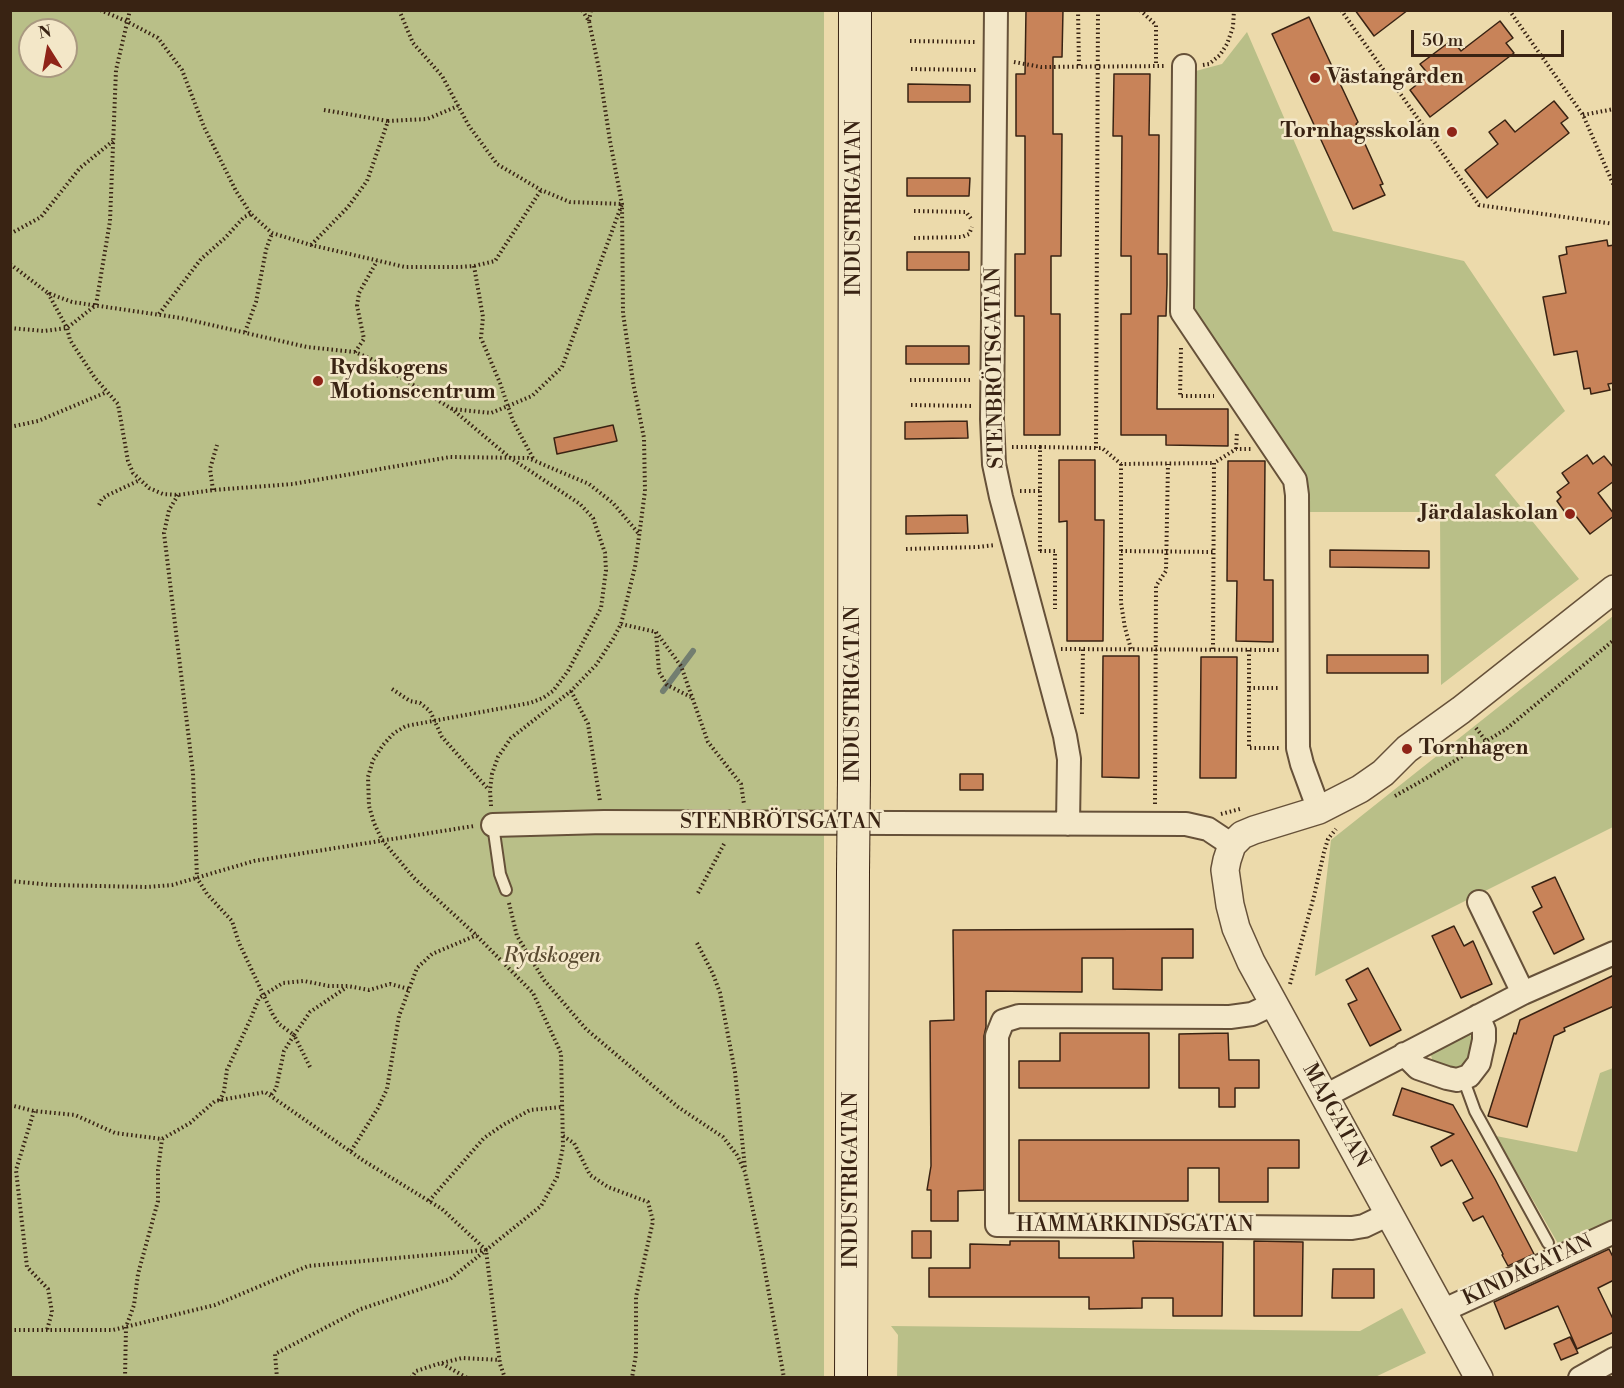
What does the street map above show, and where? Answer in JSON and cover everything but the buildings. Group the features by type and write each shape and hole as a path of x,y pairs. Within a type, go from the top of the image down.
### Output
{"main road":[{"name":"INDUSTRIGATAN","path":"852,1377 855,10"}],"street":[{"name":"STENBRÖTSGATAN","path":"996,10 993,448 996,475 1065,735 1069,759 1068,824"},
{"path":"1184,66 1182,312 1292,474 1297,486 1298,748 1319,810"},
{"path":"1232,845 1242,835 1254,830 1319,810 1341,800 1383,773 1407,749 1461,710 1614,590"},
{"name":"STENBRÖTSGATAN","path":"493,825 604,822 1155,823 1186,824 1208,829 1232,845"},
{"name":"MAJGATAN","path":"1232,845 1225,870 1233,916 1251,962 1281,995 1325,1096 1479,1377"},
{"path":"1479,902 1523,993"},
{"path":"1325,1096 1523,993 1614,953"},
{"name":"HAMMARKINDSGATAN","path":"1281,995 1251,1014 1230,1017 1019,1016 1003,1021 997,1036 997,1225 1352,1228 1364,1226 1389,1215"},
{"path":"1404,1054 1418,1068 1447,1078 1469,1076 1474,1071 1482,1050 1484,1030 1478,1016"},
{"name":"KINDAGATAN","path":"1442,1311 1614,1232"},
{"path":"1580,1377 1614,1359"}],"lane":[{"path":"493,825 500,874 506,890"},
{"path":"1463,1078 1475,1111 1548,1243"}],"path":[{"path":"100,10 158,39 182,70 209,138 236,191 251,214 272,232 311,245 405,267 474,266 495,261 541,190"},
{"path":"10,328 44,331 67,328 96,305 110,221 116,70 130,10"},
{"path":"399,10 412,42 442,76 469,126 496,164 541,190 570,202 622,204"},
{"path":"10,881 52,885 147,887 172,885 254,861 453,829 493,825 490,790 498,757 512,738 571,692 596,666 621,624 635,567 645,491 644,438 623,313 622,204 599,69 589,21 582,10"},
{"path":"589,21 591,10"},
{"path":"1078,10 1078,66"},
{"path":"1096,448 1098,10"},
{"path":"1140,10 1156,25 1156,66"},
{"path":"910,41 1041,67 1184,66 1209,63 1220,55 1233,27 1234,10"},
{"path":"1341,10 1479,205 1614,224"},
{"path":"1509,10 1583,115 1614,186"},
{"path":"911,69 996,58"},
{"path":"324,110 388,121 427,119 458,106"},
{"path":"1583,115 1614,109"},
{"path":"311,245 348,207 367,181 388,121"},
{"path":"10,234 41,217 80,168 114,141"},
{"path":"452,409 491,413 532,396 562,367 622,204"},
{"path":"914,211 966,212 973,224 969,234 963,237 914,238"},
{"path":"158,314 201,259 244,217 251,214"},
{"path":"245,332 256,302 266,250 272,232"},
{"path":"355,352 363,339 357,306 359,293 377,261"},
{"path":"10,264 48,293 72,302 158,314 307,347 355,352 371,359 452,409 509,456 568,494 593,518 605,553 606,570 601,608 568,671 554,692 530,703 406,726 394,733 373,760 368,777 369,806 382,840 414,878 477,935 533,993 561,1053 563,1136 557,1177 540,1206 450,1279 361,1309 275,1354 277,1377"},
{"path":"474,266 483,317 481,338 513,421 535,460"},
{"path":"48,293 67,328 70,340 95,378 118,404 128,461 133,473 149,488 163,494 178,495 293,484 450,457 509,456 535,460 589,484 613,503 639,535"},
{"path":"910,380 992,380"},
{"path":"10,427 38,421 107,392"},
{"path":"911,405 992,407"},
{"path":"213,490 210,469 217,445"},
{"path":"1040,447 1041,551"},
{"path":"993,448 1102,448 1121,464 1214,464 1236,449 1275,449"},
{"path":"1121,464 1122,615 1131,649"},
{"path":"1155,823 1156,586 1166,571 1168,464"},
{"path":"1213,650 1214,464"},
{"path":"99,505 108,495 140,480"},
{"path":"178,495 169,510 164,533 193,773 197,878 207,894 232,921 239,943 273,1016 279,1024 294,1035 310,1067"},
{"path":"906,549 1014,545 1041,551 1055,551 1055,616"},
{"path":"1121,551 1213,552"},
{"path":"621,624 656,632 681,666 708,742 741,784 738,823 699,893"},
{"path":"656,632 659,672 667,685 692,697"},
{"path":"1394,796 1506,729 1614,640"},
{"path":"1044,649 1298,650"},
{"path":"1065,735 1082,736 1083,649"},
{"path":"1249,650 1249,748 1298,748"},
{"path":"1249,688 1298,688"},
{"path":"392,689 410,701 420,703 430,711 442,737 490,790"},
{"path":"571,692 588,724 604,822"},
{"path":"1186,824 1245,808"},
{"path":"1281,995 1328,839 1333,830 1342,825"},
{"path":"506,890 517,936 544,980 586,1029 678,1107 723,1137 737,1155 745,1172"},
{"path":"351,1151 387,1089 399,1016 417,968 432,954 477,935"},
{"path":"697,943 720,993 735,1072 745,1172 784,1377"},
{"path":"220,1101 227,1071 259,998 283,983 304,981 369,990 390,984 409,989"},
{"path":"270,1096 276,1089 284,1051 310,1012 348,986"},
{"path":"10,1105 34,1111 75,1115 115,1132 162,1139 190,1123 215,1101 265,1092 442,1209 486,1250 500,1360 505,1377"},
{"path":"429,1201 484,1138 530,1110 561,1107"},
{"path":"34,1111 16,1170 27,1267 48,1289 52,1312 47,1330"},
{"path":"563,1136 574,1143 590,1175 608,1186 648,1202 652,1221 636,1297 636,1354 632,1377"},
{"path":"125,1377 126,1327 134,1305 138,1274 158,1202 158,1170 162,1139"},
{"path":"10,1330 113,1330 215,1305 308,1266 486,1250"},
{"path":"411,1377 416,1371 462,1358 500,1360"},
{"path":"441,1363 467,1377"}],"green space":[{"name":"Rydskogen","path":"10,11 824,11 824,1377 11,1377"},
{"path":"1247,32 1333,231 1464,261 1565,411 1495,475 1579,579 1441,685 1440,512 1305,512 1191,313 1192,72 1222,64"},
{"path":"1613,616 1613,827 1315,976 1331,840"},
{"path":"1468,1033 1474,1047 1466,1064 1455,1070 1433,1063 1430,1051"},
{"path":"1613,1068 1613,1222 1560,1247 1496,1136 1577,1152 1600,1073"},
{"path":"1402,1308 1426,1353 1373,1378 897,1377 898,1335 891,1326 1360,1331"}],"waterway":[{"path":"663,691 693,651"}],"place":[{"name":"Västangården","path":"1315,78"},
{"name":"Tornhagsskolan","path":"1452,132"},
{"name":"Rydskogens Motionscentrum","path":"318,381"},
{"name":"Järdalaskolan","path":"1570,514"},
{"name":"Tornhagen","path":"1407,749"}]}
